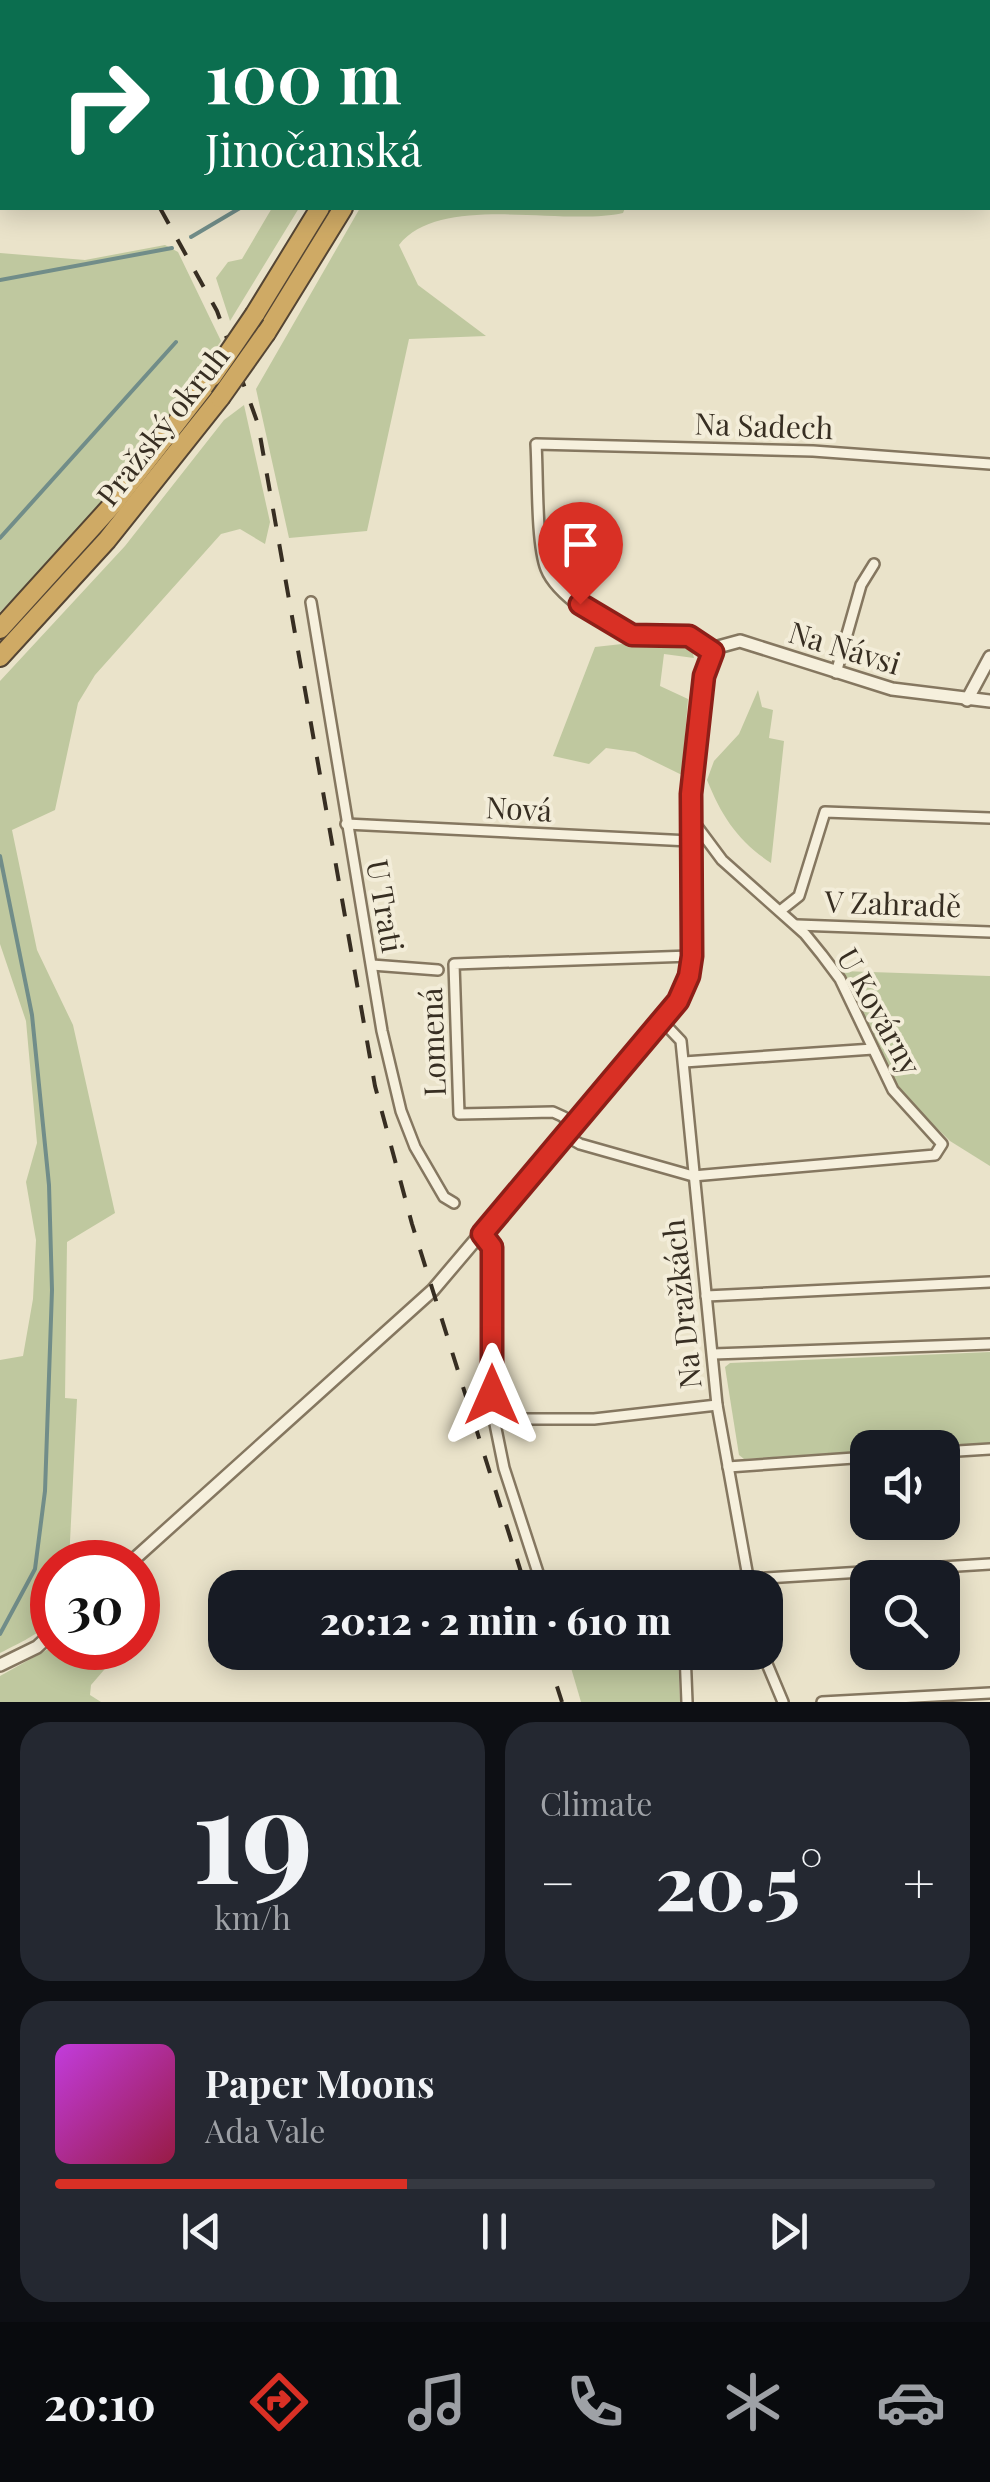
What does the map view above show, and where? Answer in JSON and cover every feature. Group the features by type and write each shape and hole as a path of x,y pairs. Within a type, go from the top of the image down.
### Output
{"highway":[{"name":"Pražský okruh","path":"0,629 106,512 212,377 319,210"},
{"name":"Pražský okruh","path":"0,657 117,529 220,398 342,210"}],"street":[{"name":"Na Sadech","path":"713,652 689,636 632,635 599,618 560,589 546,570 536,444 813,450 990,464"},
{"path":"836,673 861,585 874,564"},
{"name":"U Trati","path":"311,602 346,824 401,1111 444,1197 454,1202"},
{"name":"Na Návsi","path":"713,652 727,641 740,641 914,694 990,701"},
{"path":"155,1540 409,1312 482,1234 683,992 692,956 690,817 704,676 713,652"},
{"path":"967,700 990,656"},
{"name":"V Zahradě","path":"780,911 798,896 825,812 990,818"},
{"name":"U Kovárny","path":"690,817 722,860 794,925 840,980 893,1090 942,1144 926,1159 693,1176"},
{"name":"Nová","path":"346,824 690,841"},
{"name":"V Zahradě","path":"794,925 990,932"},
{"name":"Lomená","path":"570,1130 564,1117 553,1112 459,1114 454,964 692,956"},
{"path":"372,965 438,970"},
{"name":"Na Dražkách","path":"662,1021 680,1041 684,1062 717,1405 748,1570"},
{"path":"684,1062 873,1049"},
{"path":"570,1130 580,1144 693,1176"},
{"path":"482,1234 492,1247 494,1419 504,1468 536,1570"},
{"path":"706,1296 990,1282"},
{"path":"712,1354 990,1344"},
{"path":"494,1419 594,1419 717,1405"},
{"path":"960,1451 990,1449"},
{"path":"728,1467 850,1458"},
{"path":"783,1580 990,1564"},
{"path":"0,1665 30,1650"},
{"path":"686,1670 687,1702"},
{"path":"769,1670 782,1702"},
{"path":"822,1702 990,1694"}],"green space":[{"path":"271,210 298,210 230,321 216,278 228,262 242,259"},
{"path":"359,210 624,210 598,216 473,215 418,229 399,245 418,285 486,336 409,339 367,531 289,538 256,389"},
{"path":"165,245 178,252 221,341 118,490 0,612 0,253 85,260"},
{"path":"244,405 270,522 265,544 240,529 221,534 95,675 78,703 55,810 12,830 37,950 73,1025 115,1213 67,1242 65,1398 77,1399 70,1540 30,1540 30,1637 0,1653 0,1360 23,1356 33,1299 36,1240 26,1182 37,1143 26,1021 0,944 0,681 125,546 224,420"},
{"path":"631,643 691,646 694,658 664,654 660,686 688,699 682,775 635,752 606,748 589,764 553,756 595,647"},
{"path":"758,690 762,707 773,710 769,738 784,741 771,863 732,827 707,780 714,761 739,734"},
{"path":"841,971 990,976 990,1166 950,1141 899,1091"},
{"path":"990,1352 990,1443 960,1445 960,1430 850,1430 850,1452 744,1459 739,1455 725,1367 730,1363"},
{"path":"30,1659 30,1670 104,1670 91,1685 90,1695 101,1702 0,1702 0,1676"},
{"path":"572,1670 679,1670 680,1702 581,1702"}],"waterway":[{"path":"191,237 237,210"},
{"path":"0,280 172,248"},
{"path":"0,538 176,342"},
{"path":"0,856 32,1015 49,1185 52,1290 45,1491 35,1569 0,1634"}],"railway":[{"path":"161,210 217,311 258,424 375,1086 412,1224 520,1570"},
{"path":"552,1670 562,1702"}],"route":[{"path":"492,1395 492,1247 482,1234 678,1001 689,976 692,956 691,794 704,676 713,652 689,636 632,635 580,604"}]}
